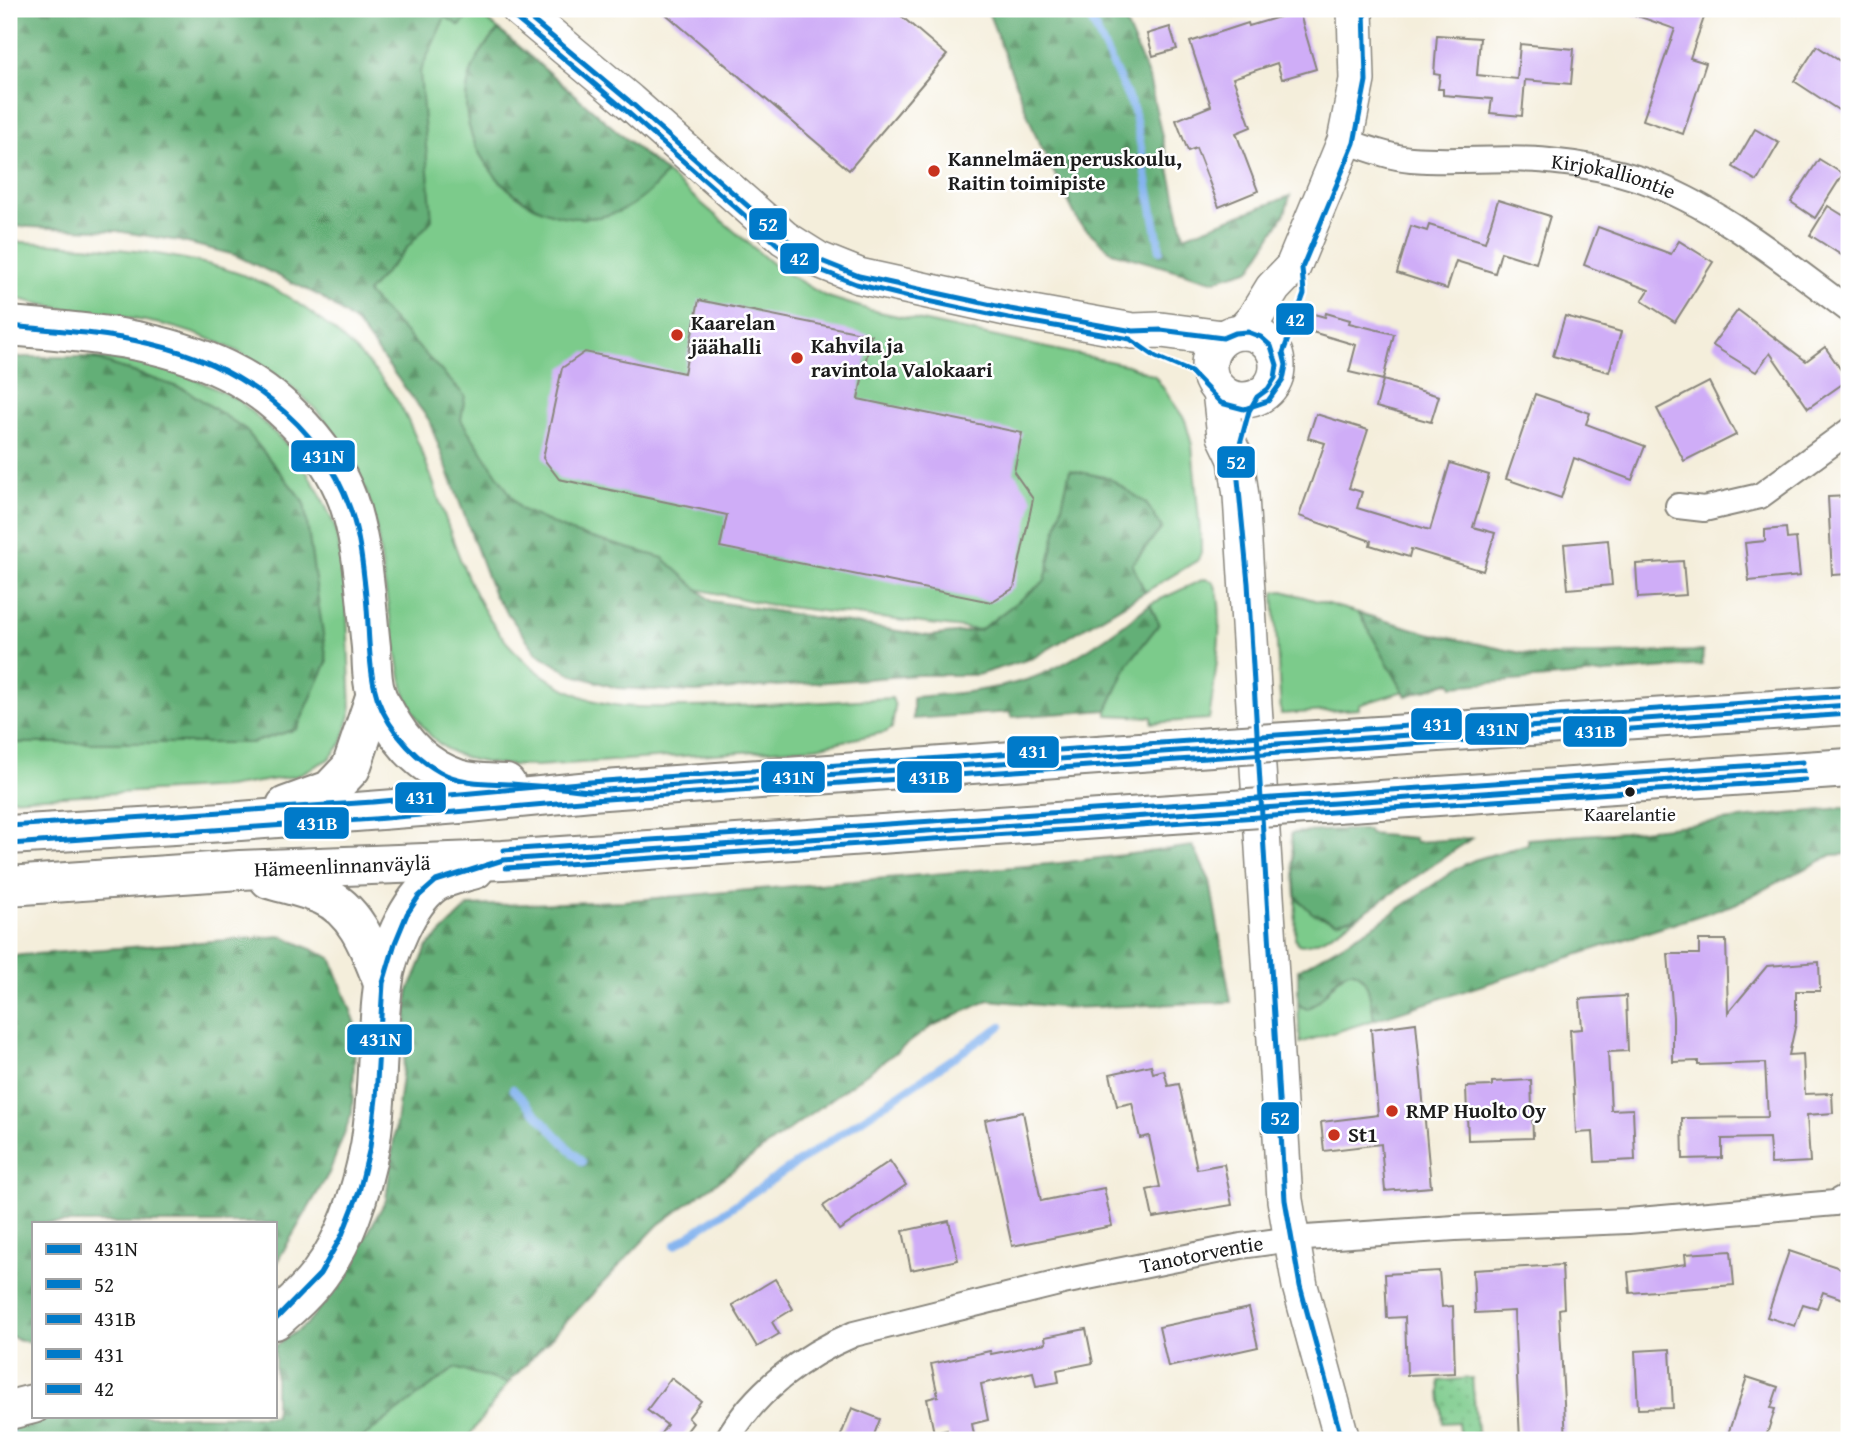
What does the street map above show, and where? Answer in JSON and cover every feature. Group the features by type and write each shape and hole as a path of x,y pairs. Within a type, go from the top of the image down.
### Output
{"highway":[{"path":"9,326 134,340 198,357 229,371 257,389 301,428 320,450 336,476 350,508 361,556 376,694 398,735 416,755 440,772 461,780 592,791"},
{"path":"240,821 330,790 351,768 376,694"},
{"path":"9,835 240,821 592,791 1182,749 1849,705"},
{"name":"Hämeenlinnanväylä","path":"9,886 240,870 503,860 1849,768"},
{"path":"276,1319 320,1274 342,1235 359,1192 370,1147 376,1098 383,983 403,923 419,896 436,881 503,860"},
{"path":"240,870 324,895 351,915 368,946 383,983"},
{"path":"9,1384 32,1382"},
{"path":"9,1410 32,1405"}],"main road":[{"path":"519,9 629,101 784,238 819,260 859,276 911,288 1133,331 1161,330 1261,337 1274,352 1277,365 1275,378 1268,389 1257,397 1238,400 1216,386 1196,365 1160,349 1133,331"},
{"path":"1342,1440 1330,1404 1300,1286 1284,1186 1248,583 1236,458 1225,436 1216,386 1209,367 1211,354 1254,320 1273,288 1293,267 1345,141 1357,80 1355,9"},
{"path":"1274,352 1294,293 1293,267"},
{"path":"1236,458 1257,397"}],"street":[{"name":"Kirjokalliontie","path":"1345,141 1413,160 1520,158 1590,167 1643,180 1680,196 1732,226 1849,310"},
{"path":"1678,506 1704,509 1760,496 1849,430"},
{"name":"Tanotorventie","path":"727,1440 748,1409 792,1368 822,1348 854,1334 1063,1282 1241,1246 1292,1239 1844,1206"}],"green space":[{"path":"9,9 474,9 460,26 445,17 420,72 432,220 367,293 465,396 461,420 520,509 571,532 663,558 711,601 929,636 980,630 1045,581 1070,470 1109,478 1146,503 1162,528 1132,564 1145,592 1033,658 977,675 917,675 696,692 617,688 571,674 537,653 494,595 429,420 357,324 320,296 235,255 179,241 117,231 9,226"},
{"name":"Kaarelan jäähalli","path":"414,9 474,9 499,30 472,72 467,115 481,155 508,188 545,210 586,218 628,207 666,173 775,266 825,296 870,310 1127,365 1155,376 1185,420 1192,445 1201,542 1198,560 1145,592 1132,564 1161,529 1070,470 1045,581 980,630 771,605 617,572 520,536 341,297"},
{"path":"987,9 1120,9 1149,78 1184,236 1290,196 1285,213 1251,269 1212,281 1112,252 1079,223 1036,136"},
{"path":"499,30 666,173 628,207 586,218 544,211 508,188 480,155 467,115 472,72"},
{"path":"9,241 146,252 215,266 247,276 276,290 328,326 378,374 401,407 420,447 465,571 484,609 508,644 539,673 581,696 619,706 711,707 892,698 895,706 892,728 886,732 816,747 537,766 490,763 454,753 438,743 425,729 413,711 403,687 378,538 367,494 353,462 335,433 313,407 288,384 260,364 198,335 165,325 48,306 9,296"},
{"path":"11,357 89,357 186,390 245,429 304,502 327,662 297,729 251,743 9,743"},
{"path":"89,357 143,362 191,377 239,400 294,451 320,494 335,526 346,585 351,712 342,743 329,759 296,776 227,787 9,799 9,743 251,743 297,729 304,502 244,429 186,390"},
{"path":"1204,579 1212,581 1217,591 1220,625 1209,719 1152,723 1152,717 1107,715 1128,664 1159,624 1150,604"},
{"path":"1283,591 1359,613 1404,691 1359,705 1359,709 1281,714 1274,595 1275,592"},
{"path":"1150,604 1159,624 1128,664 1107,710 1011,717 1010,712 913,719 913,697 984,689 1012,684 1042,674 1091,647"},
{"path":"1359,613 1428,633 1535,656 1703,651 1702,665 1453,686 1451,682 1406,696"},
{"path":"1849,807 1849,854 1832,855 1735,904 1374,1020 1369,992 1361,976 1355,971 1347,972 1338,978 1321,998 1307,1009 1298,1005 1298,970 1378,923 1459,867 1528,844 1528,839 1624,832"},
{"path":"1368,830 1369,834 1414,838 1416,842 1472,838 1359,916 1337,922 1312,913 1296,897 1291,833"},
{"path":"1193,846 1210,881 1231,1002 1068,1008 989,1000 932,1026 658,1225 508,1383 455,1368 359,1440 9,1440 9,1421 32,1418 276,1418 276,1345 307,1324 346,1272 386,1200 405,1053 408,993 427,947 469,906 623,901 1060,863"},
{"path":"1296,897 1311,911 1324,918 1339,920 1359,916 1320,940 1298,944 1295,938"},
{"path":"282,936 331,958 356,1024 352,1113 329,1173 276,1263 276,1222 32,1222 32,1344 9,1336 9,956"},
{"path":"1349,970 1362,976 1366,982 1374,1020 1300,1043 1298,1005 1307,1008 1313,1004"},
{"path":"455,1368 508,1383 466,1440 359,1440"},
{"path":"1472,1378 1478,1440 1460,1440 1458,1422 1443,1423 1439,1381"}],"building":[{"path":"660,9 893,9 947,55 849,170"},
{"path":"1626,9 1707,9 1690,58 1706,63 1683,134 1643,120 1675,29 1626,12"},
{"path":"1299,11 1316,69 1282,79 1277,63 1233,78 1251,127 1236,133 1258,191 1219,207 1196,148 1188,151 1176,120 1211,106 1190,42 1248,23 1249,26"},
{"path":"1170,27 1177,49 1153,56 1147,34"},
{"path":"1437,35 1480,38 1477,75 1517,79 1520,44 1574,49 1571,84 1525,80 1522,116 1490,113 1492,99 1443,95 1443,89 1438,89 1440,75 1434,74"},
{"path":"1817,46 1849,67 1849,117 1794,81"},
{"path":"1755,129 1779,143 1757,181 1733,167"},
{"path":"1819,159 1843,174 1815,218 1791,202"},
{"path":"1498,200 1550,216 1536,263 1501,252 1495,273 1456,261 1447,289 1397,273 1411,226 1427,231 1429,225 1485,242"},
{"path":"1828,206 1849,219 1849,260 1810,235"},
{"path":"1598,227 1671,254 1679,241 1713,262 1675,322 1642,301 1649,290 1584,265"},
{"path":"699,300 871,335 858,399 1022,433 1014,472 1033,499 1014,588 991,602 720,547 727,515 559,479 543,458 562,368 585,352 684,373"},
{"path":"1738,310 1806,361 1825,347 1848,380 1808,408 1770,353 1756,372 1712,345"},
{"path":"1306,312 1325,317 1326,313 1350,320 1349,323 1394,334 1383,380 1349,372 1356,345 1302,329"},
{"path":"1565,316 1621,332 1609,372 1553,356"},
{"path":"1383,380 1439,396 1431,422 1376,407"},
{"path":"1709,382 1736,435 1684,461 1657,409"},
{"path":"1535,394 1590,413 1586,424 1645,446 1632,480 1574,458 1561,498 1506,479"},
{"path":"1316,414 1368,430 1349,488 1362,492 1357,508 1430,530 1450,463 1489,475 1473,527 1495,533 1483,571 1411,549 1409,557 1370,545 1371,541 1299,516 1325,443 1308,438"},
{"path":"1849,496 1849,574 1832,575 1828,497"},
{"path":"1786,528 1787,539 1796,538 1800,576 1749,581 1745,543 1765,541 1765,530"},
{"path":"1608,540 1612,585 1568,589 1564,544"},
{"path":"1683,561 1686,595 1638,598 1636,564"},
{"path":"1699,940 1726,940 1728,1013 1767,966 1819,962 1820,991 1796,991 1796,1023 1789,1055 1803,1054 1805,1094 1832,1093 1833,1113 1807,1115 1810,1162 1771,1164 1769,1138 1722,1139 1722,1158 1683,1159 1682,1118 1768,1117 1765,1063 1698,1065 1698,1061 1673,1062 1668,954 1699,954"},
{"path":"1626,996 1628,1051 1608,1052 1611,1110 1633,1109 1635,1160 1595,1162 1593,1132 1576,1133 1570,1030 1582,1029 1580,999"},
{"path":"1416,1023 1431,1187 1385,1191 1381,1144 1324,1151 1321,1122 1378,1115 1371,1029"},
{"path":"1151,1065 1153,1073 1164,1070 1168,1086 1179,1084 1197,1169 1224,1164 1232,1205 1153,1218 1147,1190 1160,1187 1149,1136 1140,1138 1132,1103 1117,1106 1110,1074"},
{"path":"1531,1080 1533,1138 1468,1140 1466,1087 1492,1086 1492,1082"},
{"path":"1023,1112 1041,1201 1104,1188 1112,1226 1012,1246 985,1120"},
{"path":"890,1161 906,1185 839,1230 823,1206"},
{"path":"949,1221 958,1260 911,1270 903,1231"},
{"path":"1731,1251 1734,1285 1630,1293 1628,1272 1686,1264 1685,1254"},
{"path":"1789,1251 1849,1271 1843,1299 1823,1292 1817,1308 1803,1304 1795,1326 1767,1317"},
{"path":"1562,1265 1564,1308 1559,1309 1566,1440 1520,1440 1514,1311 1475,1313 1473,1270"},
{"path":"1439,1271 1442,1307 1453,1306 1455,1373 1407,1375 1405,1317 1387,1318 1385,1274"},
{"path":"775,1279 793,1309 772,1322 779,1334 757,1347 732,1305"},
{"path":"1249,1308 1258,1347 1168,1367 1159,1327"},
{"path":"1086,1329 1093,1363 1057,1370 1059,1382 1036,1386 1033,1372 981,1384 988,1420 972,1424 975,1440 950,1440 947,1430 934,1433 927,1399 938,1396 931,1364 990,1351 991,1354 1046,1343 1045,1337"},
{"path":"1670,1349 1673,1408 1638,1409 1635,1351"},
{"path":"1747,1377 1778,1387 1771,1408 1775,1409 1765,1440 1726,1440"},
{"path":"671,1378 701,1401 688,1418 693,1423 680,1440 656,1440 667,1425 647,1410"},
{"path":"852,1408 880,1419 872,1440 839,1440"}],"waterway":[{"path":"1086,9 1134,110 1160,250"},
{"path":"675,1245 1001,1026"},
{"path":"513,1089 582,1162"},
{"path":"12,1435 14,1440"}],"transit line":[{"name":"52","path":"519,9 629,101 784,238 819,260 859,276 1010,309 1133,331 1161,330 1223,338 1248,332 1261,337 1271,346 1277,365 1275,378 1268,389 1257,397 1249,411 1236,459 1248,583 1285,1200 1300,1286 1342,1440"},
{"name":"42","path":"513,16 623,108 778,245 815,268 856,284 909,297 1008,318 1130,339 1156,357 1191,372 1221,403 1244,409 1268,401 1283,380 1286,365 1283,353 1304,294 1302,268 1354,143 1366,81 1364,9"},
{"name":"431N","path":"9,326 116,337 183,353 244,382 272,401 296,423 318,448 336,477 350,508 364,574 372,675 383,711 398,735 418,756 440,772 466,781 591,791 1849,705"},
{"name":"431","path":"9,826 373,802 590,782 1848,696"},
{"name":"431B","path":"10,844 374,819 592,800 1849,714"},
{"name":"431","path":"504,850 1803,762"},
{"name":"431N","path":"276,1319 320,1274 342,1235 359,1192 370,1147 376,1098 383,983 407,914 419,896 436,881 503,860 1804,771"},
{"name":"431B","path":"506,868 1805,780"}],"place":[{"name":"Kannelmäen peruskoulu, Raitin toimipiste","path":"934,171"},
{"name":"Kaarelan jäähalli","path":"677,335"},
{"name":"Kahvila ja ravintola Valokaari","path":"797,358"},
{"name":"Kaarelantie","path":"1630,792"},
{"name":"RMP Huolto Oy","path":"1392,1111"},
{"name":"St1","path":"1334,1135"}]}
